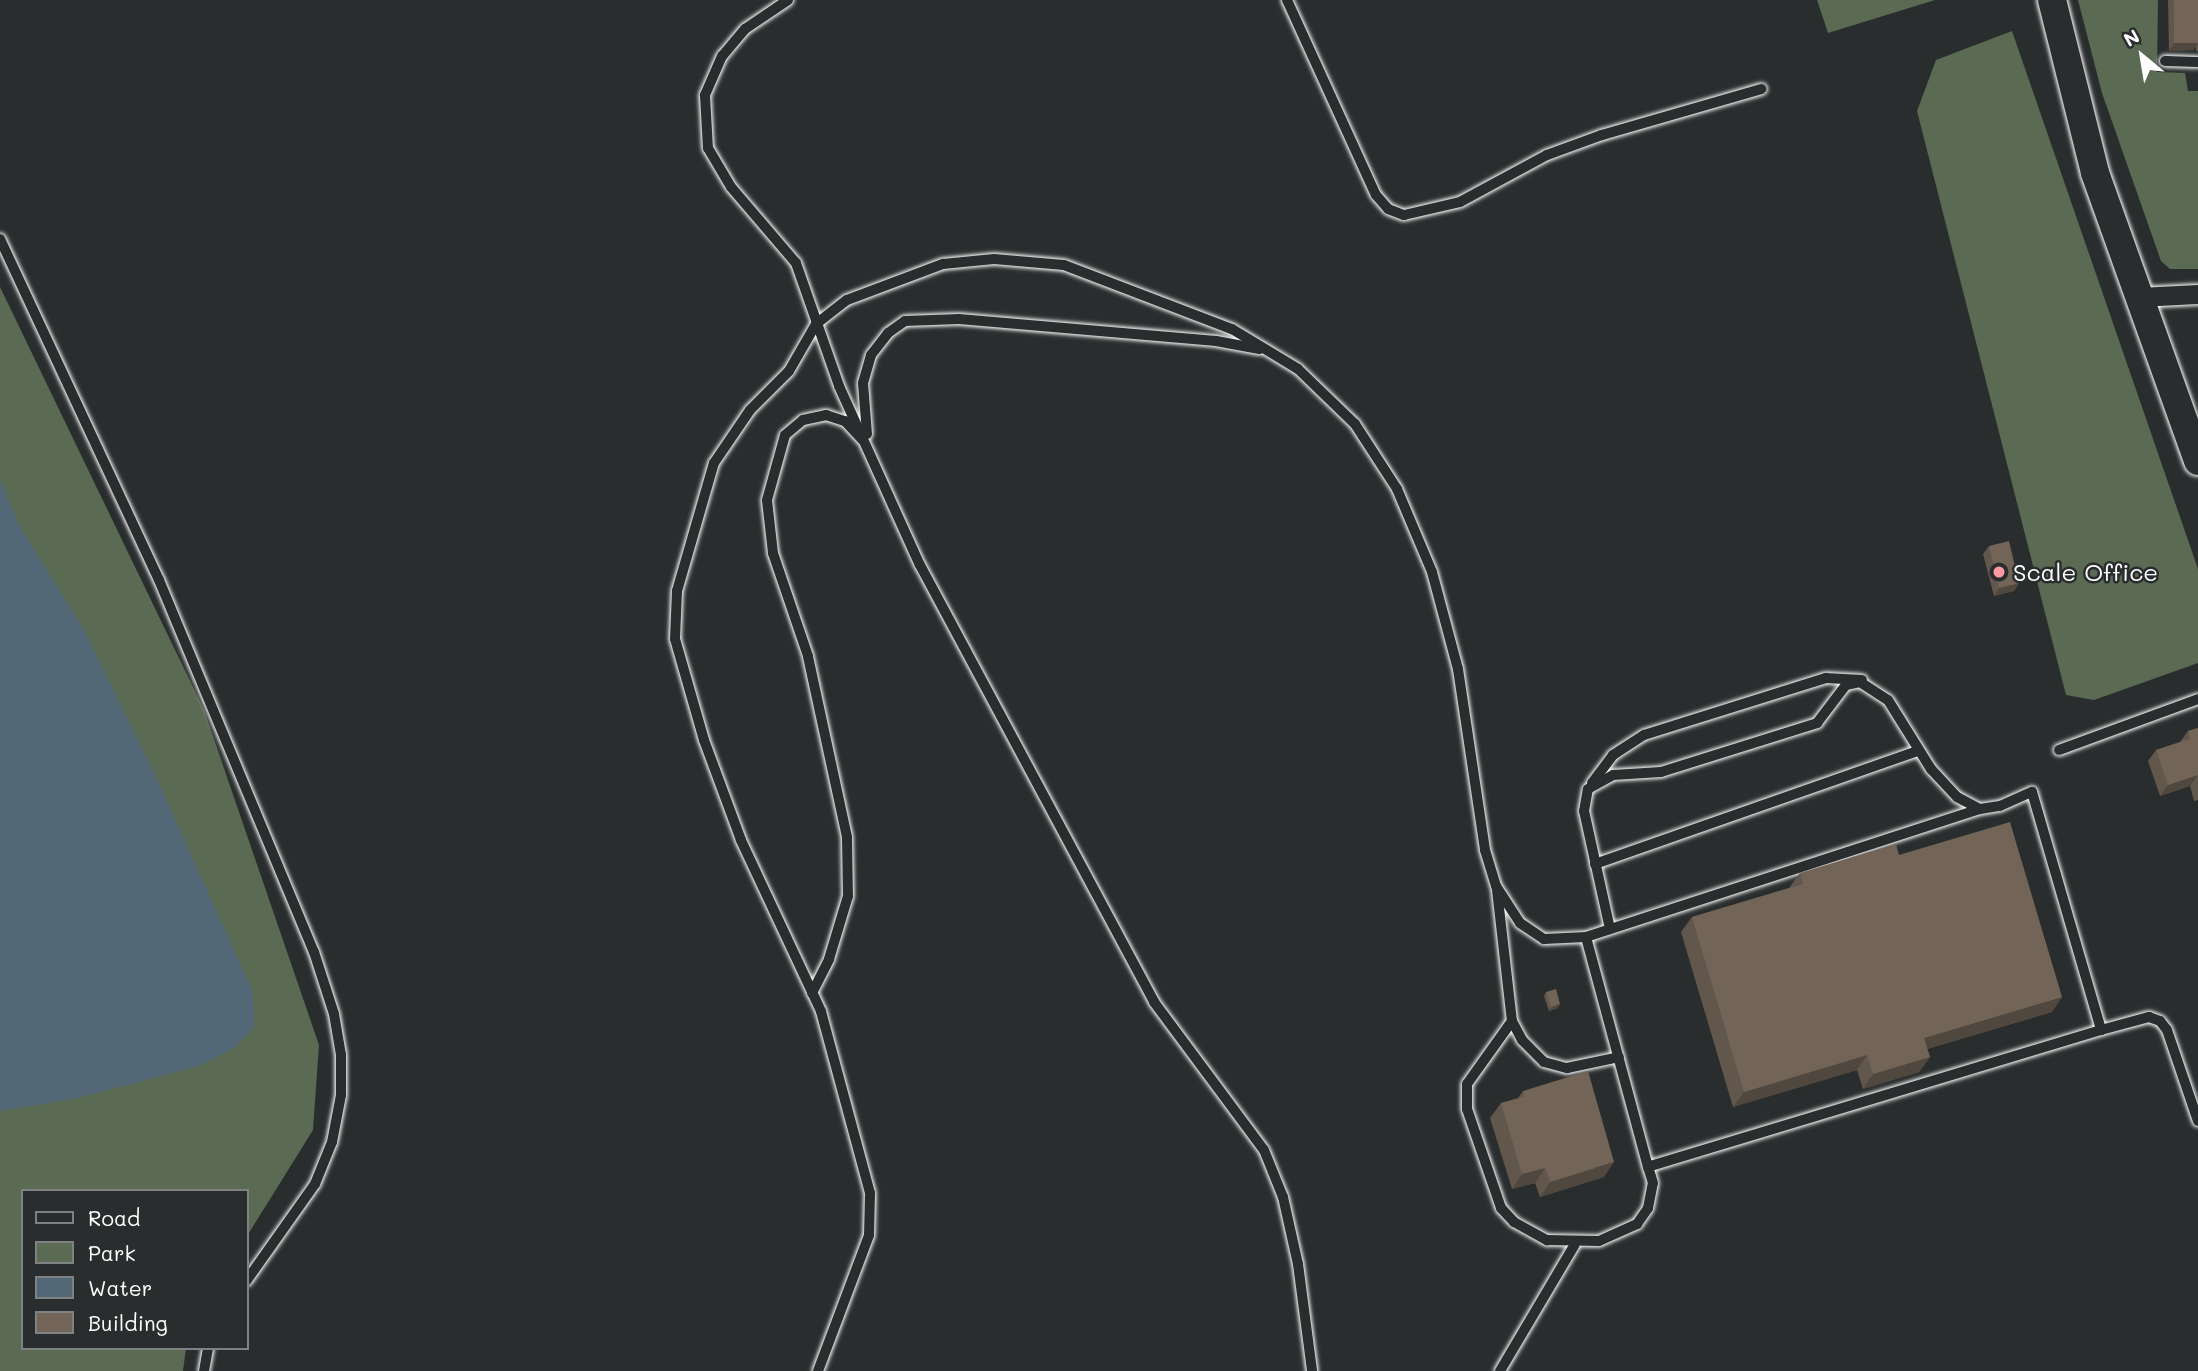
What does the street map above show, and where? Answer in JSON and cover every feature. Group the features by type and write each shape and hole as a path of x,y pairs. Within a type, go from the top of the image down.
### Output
{"main road":[{"path":"2052,0 2084,137 2138,297 2198,461"}],"street":[{"path":"2138,297 2198,294"}],"lane":[{"path":"788,0 745,29 722,56 705,95 708,148 731,187 796,263 839,386 870,448 920,565 1154,1002 1264,1150 1283,1197 1295,1251 1312,1371"},
{"path":"1287,0 1376,195 1388,209 1404,215 1460,202 1547,155 1602,135 1760,89"},
{"path":"2165,61 2198,62"},
{"path":"0,239 159,580 314,952 334,1014 341,1055 341,1095 332,1142 315,1184 248,1279"},
{"path":"818,1371 869,1235 870,1192 843,1080 812,993 741,840 704,740 675,639 677,591 714,463 751,410 789,370 816,324 847,300 894,279 943,264 994,259 1064,265 1232,328 1298,369 1355,424 1397,489 1432,572 1458,669 1485,850 1496,886 1512,1021 1544,1062 1567,1068 1619,1057"},
{"path":"870,448 863,415 863,383 870,355 888,333 905,321 930,317 1216,341 1274,354"},
{"path":"812,993 829,959 848,896 847,837 808,656 773,553 767,500 785,435 803,420 826,415 845,421 870,448"},
{"path":"1610,929 1584,811 1588,789 1612,755 1644,735 1826,678 1849,676 1875,689 1900,718 1917,751 1957,797 1980,809"},
{"path":"1588,789 1613,775 1661,772 1795,732 1817,723 1846,685 1860,682 1875,689"},
{"path":"2059,750 2198,699"},
{"path":"1595,864 1917,751"},
{"path":"1496,886 1520,923 1544,939 1586,937 1980,809 2000,806 2032,792 2101,1030"},
{"path":"1512,1021 1467,1084 1466,1109 1500,1208 1514,1222 1547,1240 1575,1244 1599,1241 1637,1224 1652,1195 1648,1167 1586,937"},
{"path":"1648,1167 2149,1017 2160,1021 2171,1041 2198,1121"},
{"path":"1500,1371 1575,1244"},
{"path":"204,1371 208,1350"}],"green space":[{"path":"1817,0 1935,0 1828,33"},
{"path":"2078,0 2158,0 2157,72 2185,73 2188,91 2198,91 2198,269 2170,269 2161,261 2102,93"},
{"path":"2012,31 2198,569 2198,663 2094,700 2066,695 1917,111 1936,60"},
{"path":"0,287 204,710 319,1045 313,1130 248,1234 248,1189 21,1189 21,1350 186,1350 183,1371 0,1371"}],"water":[{"path":"0,479 20,527 83,628 155,775 253,992 254,1028 235,1047 202,1065 78,1098 0,1111"}],"building":[{"path":"2174,0 2198,0 2198,43 2174,43"},
{"path":"2009,541 2019,583 1999,588 1989,546"},
{"path":"2198,728 2198,775 2168,785 2156,750 2190,739 2188,731"},
{"path":"2010,822 2062,997 1924,1038 1930,1057 1873,1074 1867,1055 1744,1092 1692,917 1803,884 1800,873 1896,844 1899,855"},
{"path":"1556,989 1560,1004 1551,1007 1546,992"},
{"path":"1588,1071 1614,1162 1550,1182 1545,1168 1522,1174 1501,1103 1524,1097 1523,1091"}],"place":[{"name":"Scale Office","path":"1999,572"}]}
